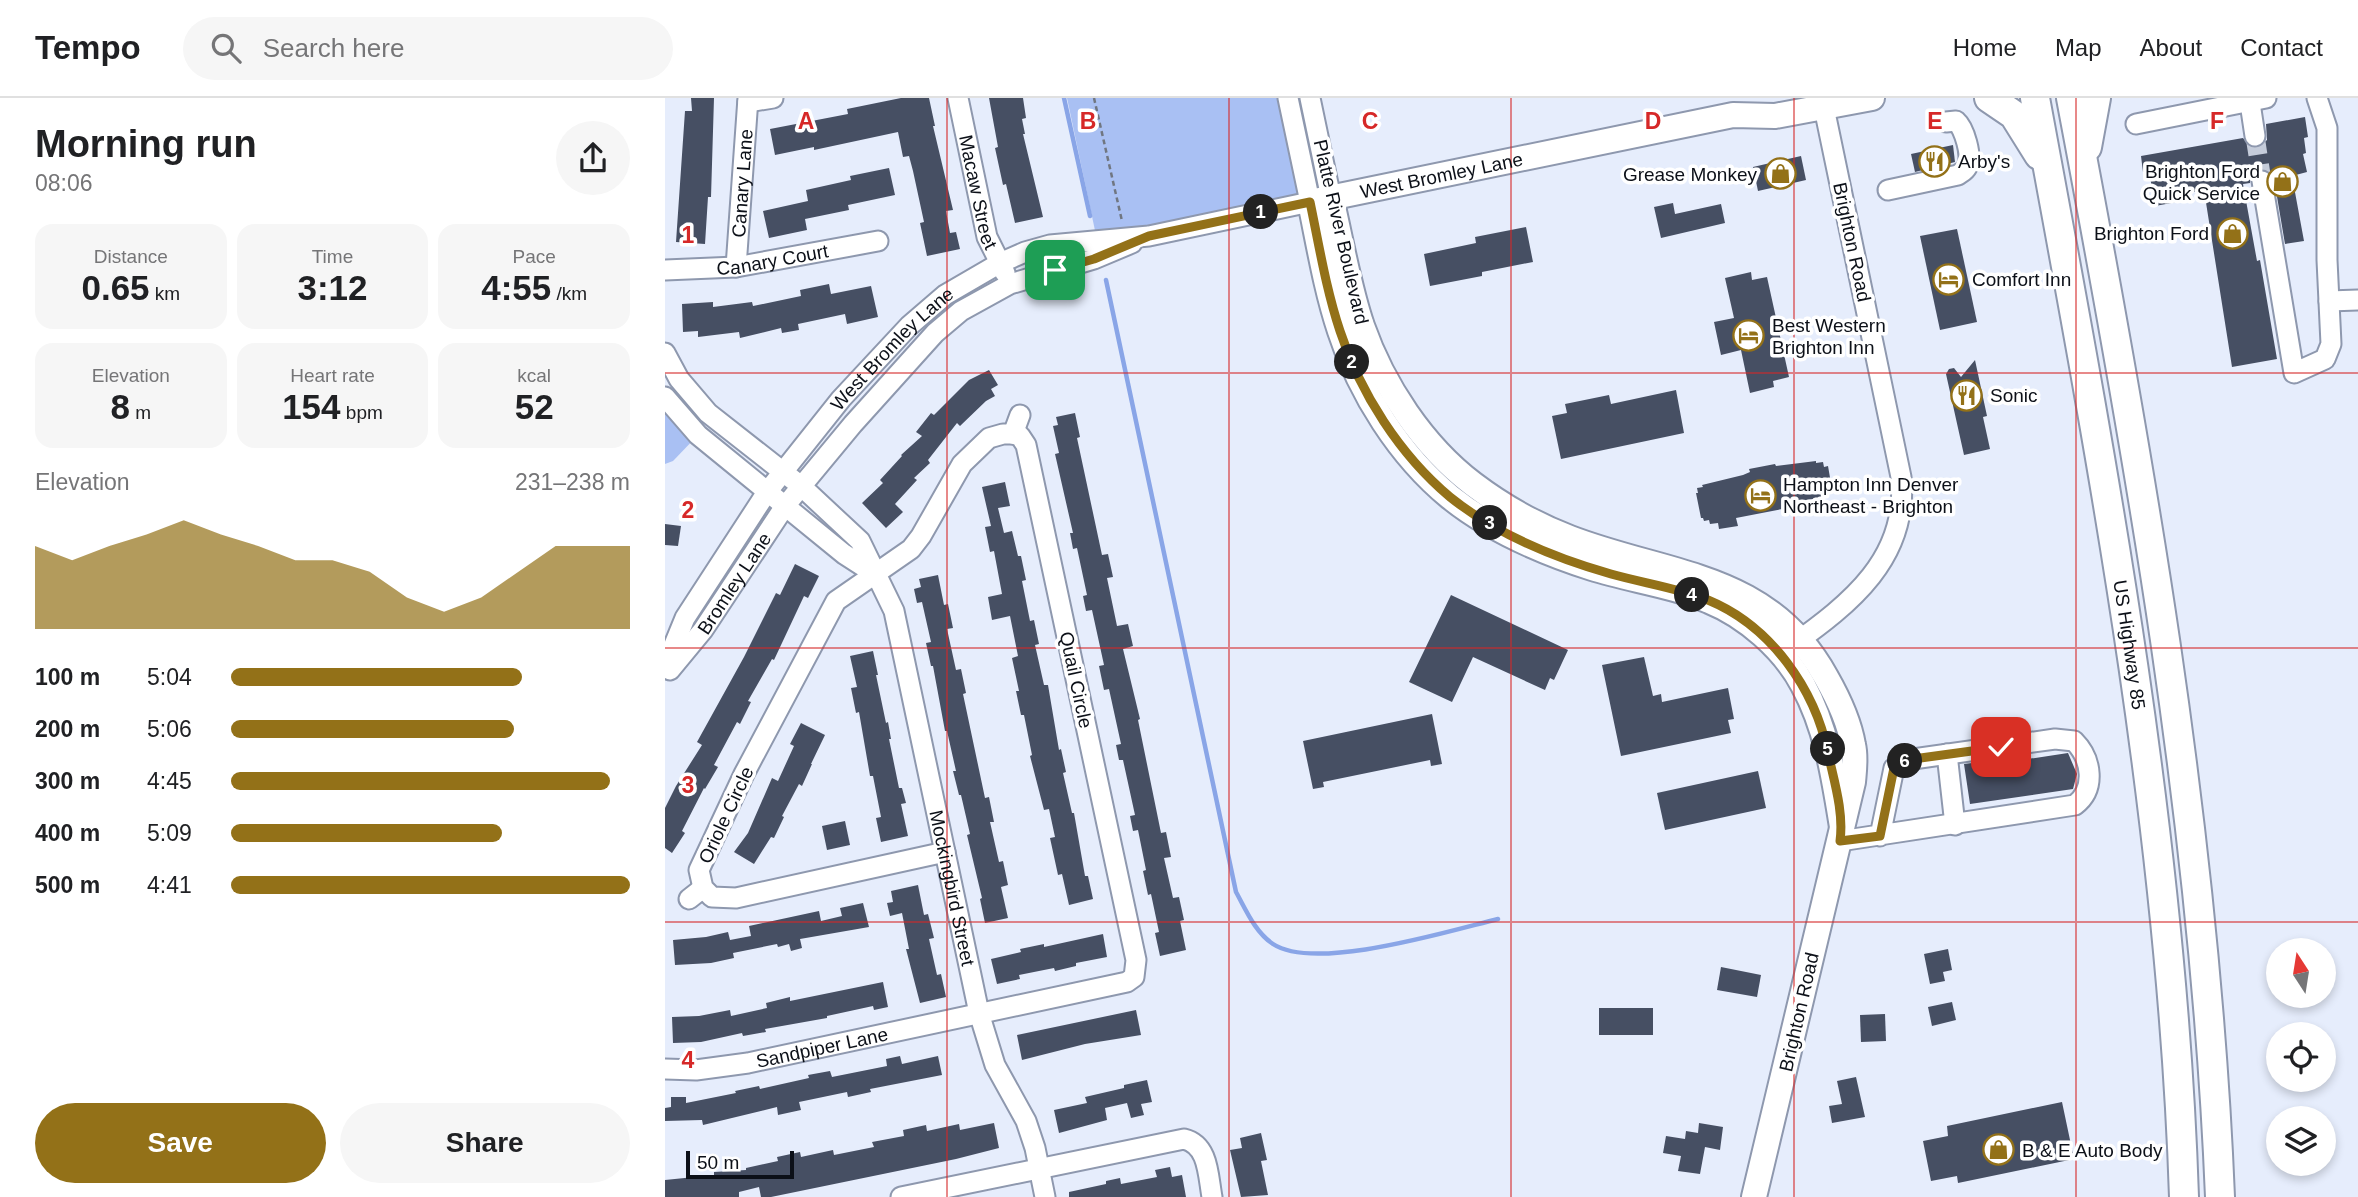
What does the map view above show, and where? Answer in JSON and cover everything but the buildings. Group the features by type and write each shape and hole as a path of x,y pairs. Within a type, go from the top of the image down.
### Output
{"highway":[{"path":"1989,98 2007,108 2017,119 2049,176"},
{"name":"US Highway 85","path":"2035,98 2117,567 2148,773 2176,1058 2185,1197"},
{"name":"US Highway 85","path":"2071,98 2143,504 2182,755 2206,984 2220,1197"},
{"path":"2087,181 2087,145 2096,98"}],"main road":[{"name":"West Bromley Lane","path":"1733,115 1769,98"},
{"name":"West Bromley Lane","path":"1320,200 1733,115 1775,116 1823,103 1872,98"},
{"name":"Platte River Boulevard","path":"1320,200 1362,327 1380,368 1405,411 1440,453 1474,485 1517,513 1572,539 1605,560 1709,600 1757,632 1781,654"},
{"name":"Platte River Boulevard","path":"1605,560 1715,582 1748,598 1802,639"},
{"name":"Brighton Road","path":"1754,1197 1853,782 1854,747 1836,695 1802,639"},
{"name":"Brighton Road","path":"1781,654 1802,683 1826,740 1841,834"}],"street":[{"path":"748,100 773,98"},
{"name":"Macaw Street","path":"958,98 987,237 1010,284"},
{"name":"Platte River Boulevard","path":"1288,98 1320,200"},
{"name":"Platte River Boulevard","path":"1310,98 1320,200"},
{"path":"2262,181 2294,373 2325,359 2331,345 2327,128 2318,98"},
{"name":"Canary Lane","path":"736,267 748,100"},
{"path":"2136,124 2258,100 2255,136"},
{"name":"Brighton Road","path":"1781,654 1848,603 1872,577 1894,534 1902,505 1901,477 1823,103"},
{"path":"1888,190 1958,175 1965,170 1969,160 1962,128 1956,121 1946,122"},
{"name":"West Bromley Lane","path":"783,472 841,399 909,326 945,295 1000,264 1025,252 1049,245 1149,236 1320,200"},
{"name":"West Bromley Lane","path":"801,486 935,332 961,311 1010,284 1094,259 1149,236"},
{"name":"Canary Court","path":"665,270 736,267 878,241"},
{"path":"2329,301 2358,300"},
{"name":"Mockingbird Street","path":"665,353 672,384 801,486 860,541 894,611 979,1013 995,1065 1026,1121 1045,1197"},
{"path":"665,397 698,435 843,554 875,574 911,549 962,464 989,438 1013,434 1020,415"},
{"name":"Quail Circle","path":"979,1013 1127,982 1136,972 1136,960 1026,445 1020,436 1013,434"},
{"name":"Bromley Lane","path":"665,667 685,618 767,492 783,472"},
{"name":"Bromley Lane","path":"665,677 703,630 801,486"},
{"name":"Oriole Circle","path":"875,574 837,601 827,617 700,864 696,893 736,898 945,852"},
{"path":"1841,834 1880,836 2075,805 2084,798 2090,785 2086,760 2074,741 2055,739 1906,760 1894,768 1880,836"},
{"path":"1947,754 1955,825"},
{"name":"Sandpiper Lane","path":"665,1069 696,1070 748,1063 979,1013"},
{"path":"901,1197 1184,1139 1195,1142 1201,1148 1212,1197"}],"path":[{"path":"1094,98 1121,220"}],"shaded area":[{"path":"1067,98 1288,98 1310,202 1097,240"},
{"path":"665,397 698,435 673,461 665,464"}],"waterway":[{"path":"1064,98 1090,216"},
{"path":"1106,280 1236,892 1251,920 1273,944 1293,951 1319,954 1350,952 1416,940 1498,919"}],"tunnel":[{"path":"2255,136 2262,181"}],"place":[{"name":"Arby's","path":"1935,161"},
{"name":"Grease Monkey","path":"1780,174"},
{"name":"Brighton Ford Quick Service","path":"2283,182"},
{"name":"Brighton Ford","path":"2232,233"},
{"name":"Comfort Inn","path":"1949,279"},
{"name":"Best Western Brighton Inn","path":"1749,336"},
{"name":"Sonic","path":"1967,395"},
{"name":"Hampton Inn Denver Northeast - Brighton","path":"1760,495"},
{"name":"B & E Auto Body","path":"1999,1150"}],"route":[{"path":"1055,270 1094,259 1149,236 1310,202 1331,300 1343,340 1374,407 1400,444 1449,496 1516,538 1591,568 1709,600 1757,632 1781,654 1802,683 1817,716 1826,740 1835,785 1842,827 1840,841 1880,836 1894,768 1906,760 2001,747"}]}
